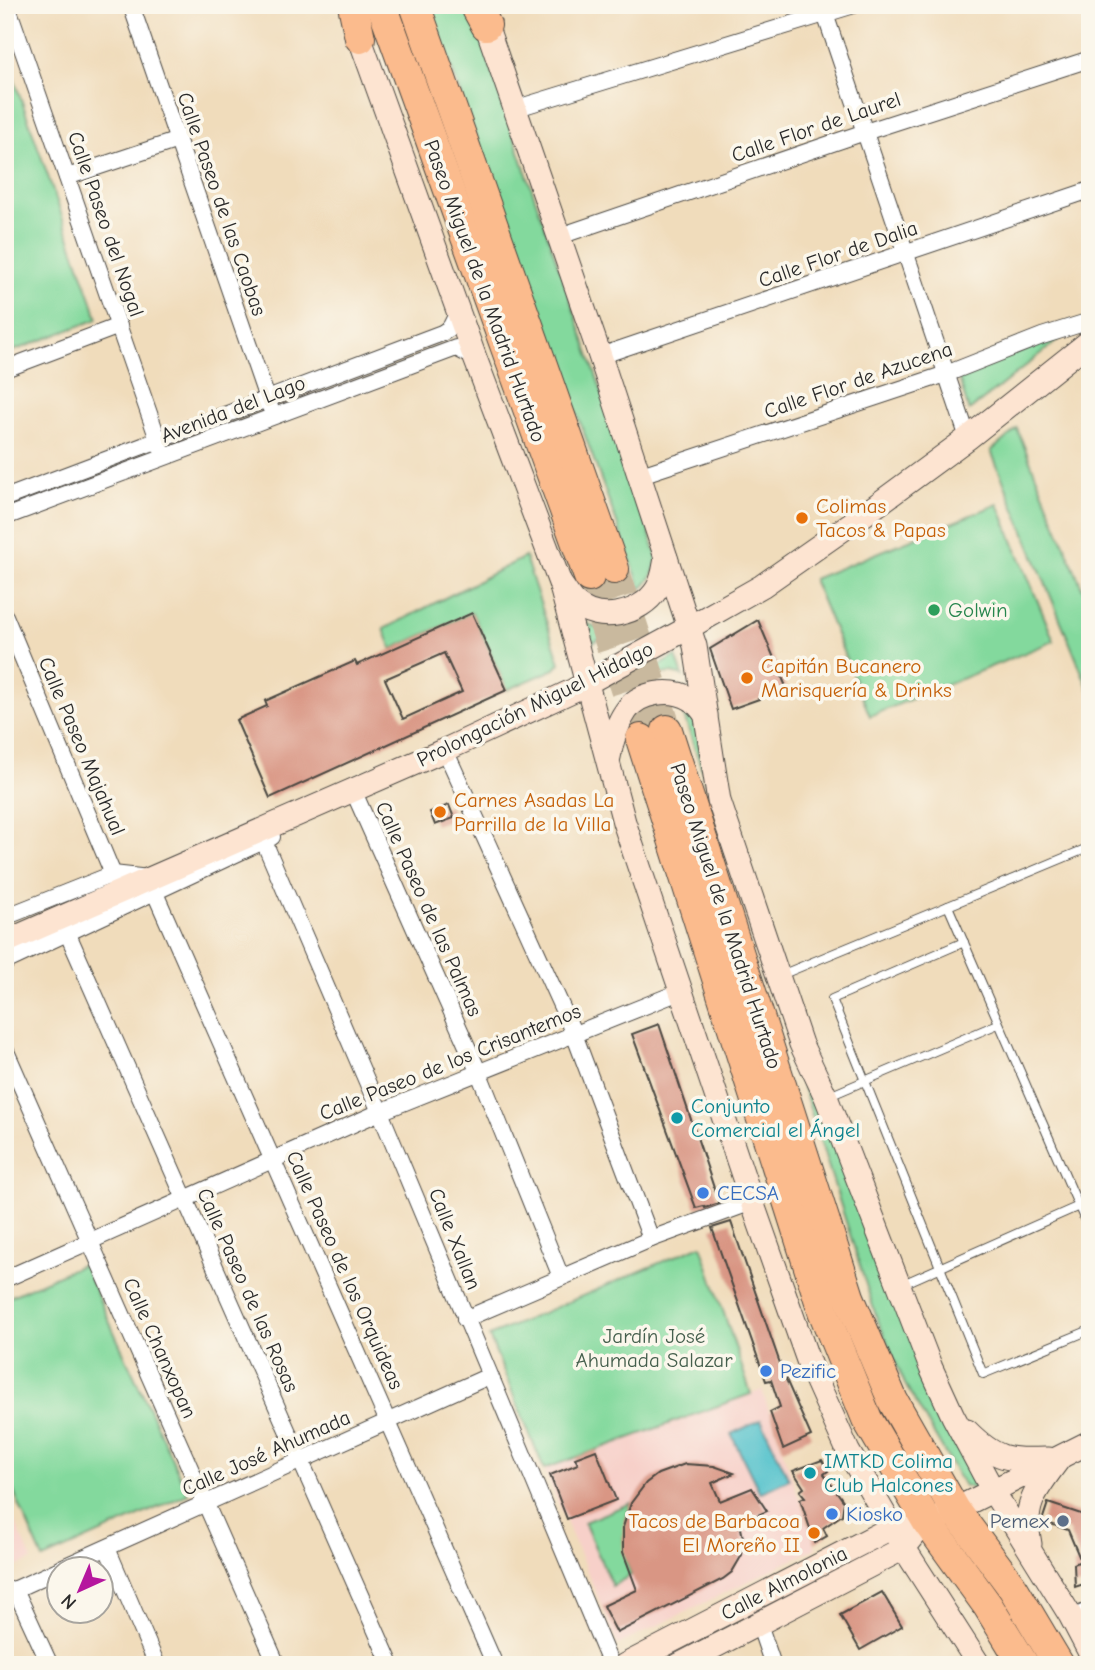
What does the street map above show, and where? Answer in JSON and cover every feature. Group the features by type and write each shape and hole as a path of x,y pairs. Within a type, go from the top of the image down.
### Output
{"highway":[{"path":"351,5 360,38"},
{"name":"Paseo Miguel de la Madrid Hurtado","path":"382,5 588,576"},
{"name":"Paseo Miguel de la Madrid Hurtado","path":"415,5 588,576"},
{"name":"Paseo Miguel de la Madrid Hurtado","path":"1024,1665 988,1606 924,1524 867,1419 822,1311 654,734 849,1297 893,1401 955,1510 1013,1588 1059,1665"}],"street":[{"name":"Calle Paseo del Nogal","path":"7,5 10,31 67,177 165,457"},
{"name":"Calle Paseo de las Caobas","path":"131,5 273,416"},
{"path":"514,109 824,10 854,5"},
{"path":"824,10 968,438"},
{"path":"480,12 600,356 695,646 719,801 801,1044 826,1097 953,1416 993,1491 1032,1553 1080,1610 1090,1653"},
{"path":"360,38 475,358 588,576 588,683 624,822 810,1366 848,1451 904,1548 979,1665"},
{"name":"Calle Flor de Laurel","path":"557,237 1090,59"},
{"path":"67,177 178,140"},
{"name":"Calle Flor de Dalia","path":"600,356 1090,190"},
{"name":"Avenida del Lago","path":"5,498 442,334 450,328 459,310"},
{"name":"Calle Flor de Azucena","path":"638,477 946,374 1042,336 1090,321"},
{"path":"5,369 119,326"},
{"name":"Prolongación Miguel Hidalgo","path":"5,942 116,882 152,885 261,836 588,683 688,628 762,586 968,438 1090,341"},
{"name":"Avenida del Lago","path":"5,517 456,348 475,358"},
{"path":"326,377 333,394"},
{"path":"588,576 575,603 592,613 615,615 637,608 656,592 663,576 666,556"},
{"name":"Calle Paseo Majahual","path":"5,616 116,882"},
{"path":"609,760 613,733 627,708 648,695 672,692 692,700 706,715"},
{"path":"444,750 574,1034 651,1239"},
{"name":"Calle Paseo de las Palmas","path":"348,793 478,1071 561,1278"},
{"name":"Calle Xallan","path":"261,836 380,1112 611,1665"},
{"path":"7,912 116,882"},
{"path":"5,962 67,932 152,885"},
{"name":"Calle Paseo de los Orquideas","path":"152,885 495,1665"},
{"name":"Calle Paseo de las Rosas","path":"67,932 391,1665"},
{"name":"Calle Paseo de los Crisantemos","path":"5,1279 380,1112 682,991"},
{"name":"Calle Chanxopan","path":"5,1049 277,1665"},
{"path":"465,1319 651,1239 752,1202"},
{"name":"Calle José Ahumada","path":"94,1554 489,1376"},
{"path":"953,1416 984,1448 1002,1458 1059,1459"},
{"path":"924,1524 1088,1447"},
{"path":"1032,1553 1026,1524 1029,1507 1059,1459"},
{"name":"Calle Almolonia","path":"625,1665 893,1527 924,1524"},
{"name":"Calle Almolonia","path":"679,1665 904,1548 924,1524"},
{"path":"107,1548 158,1665"},
{"name":"Calle José Ahumada","path":"10,1591 46,1575"},
{"path":"10,1591 50,1665"},
{"path":"759,1624 774,1665"}],"lane":[{"path":"776,976 1090,847"},
{"path":"948,906 1090,1232"},
{"path":"964,942 832,999 983,1374 1090,1330"},
{"path":"826,1097 998,1024"},
{"path":"900,1286 1079,1206"}],"shaded area":[{"path":"762,1390 816,1548 618,1645 544,1469"},
{"path":"5,1499 32,1560 5,1572"}],"green space":[{"path":"430,5 467,5 475,19 657,557 648,582 641,589 462,99"},
{"path":"5,53 98,319 5,354"},
{"path":"1067,333 969,411 958,375"},
{"path":"1017,429 1090,607 1090,692 991,451"},
{"name":"Golwin","path":"998,504 1054,641 870,716 813,579"},
{"path":"525,557 560,663 555,669 507,690 472,613 392,649 384,629"},
{"path":"584,622 599,629 616,630 592,643"},
{"path":"676,656 683,676 671,673 651,675 650,672"},
{"path":"682,710 695,720 708,788"},
{"path":"791,1049 862,1203 980,1476 976,1489 964,1486 905,1384 876,1316"},
{"name":"Jardín José Ahumada Salazar","path":"701,1245 751,1394 544,1469 489,1336"},
{"path":"83,1264 188,1494 54,1554 46,1554 43,1559 5,1472 5,1299"},
{"path":"631,1503 623,1539 631,1575 612,1586 584,1522"}],"water":[{"path":"761,1420 789,1479 760,1493 731,1434"}],"building":[{"path":"472,613 507,690 270,798 236,720 267,706 265,701 355,661 357,665","holes":["444,653 462,692 403,719 385,679"]},
{"path":"758,620 787,689 731,709 710,649"},
{"path":"449,805 454,818 435,825 430,812"},
{"name":"Conjunto Comercial el Ángel","path":"659,1024 719,1203 705,1208 696,1208 632,1034"},
{"path":"731,1222 784,1375 811,1436 783,1449 770,1412 780,1407 771,1380 766,1381 712,1228"},
{"path":"596,1450 616,1500 567,1519 550,1475 578,1464 575,1458"},
{"path":"822,1460 828,1471 824,1474 844,1502 842,1515 823,1528 827,1536 815,1543 800,1499 805,1497 800,1491 804,1488 793,1471"},
{"path":"685,1464 714,1466 734,1473 712,1483 720,1501 752,1488 767,1511 740,1523 744,1543 742,1555 732,1572 617,1633 603,1606 637,1590 623,1552 623,1527 631,1503 646,1483 658,1474"},
{"path":"1048,1503 1090,1517 1090,1582 1075,1587 1074,1564 1081,1561 1068,1530 1042,1521"},
{"path":"882,1592 902,1626 860,1650 840,1615"}],"tunnel":[{"path":"614,569 667,730"},
{"path":"589,577 641,739"}],"place":[{"name":"Colimas Tacos & Papas","path":"802,518"},
{"name":"Golwin","path":"934,610"},
{"name":"Capitán Bucanero Marisquería & Drinks","path":"747,678"},
{"name":"Carnes Asadas La Parrilla de la Villa","path":"440,812"},
{"name":"Conjunto Comercial el Ángel","path":"677,1118"},
{"name":"CECSA","path":"703,1193"},
{"name":"Pezific","path":"766,1371"},
{"name":"IMTKD Colima Club Halcones","path":"810,1473"},
{"name":"Kiosko","path":"832,1514"},
{"name":"Pemex","path":"1063,1521"},
{"name":"Tacos de Barbacoa El Moreño II","path":"814,1533"}]}
